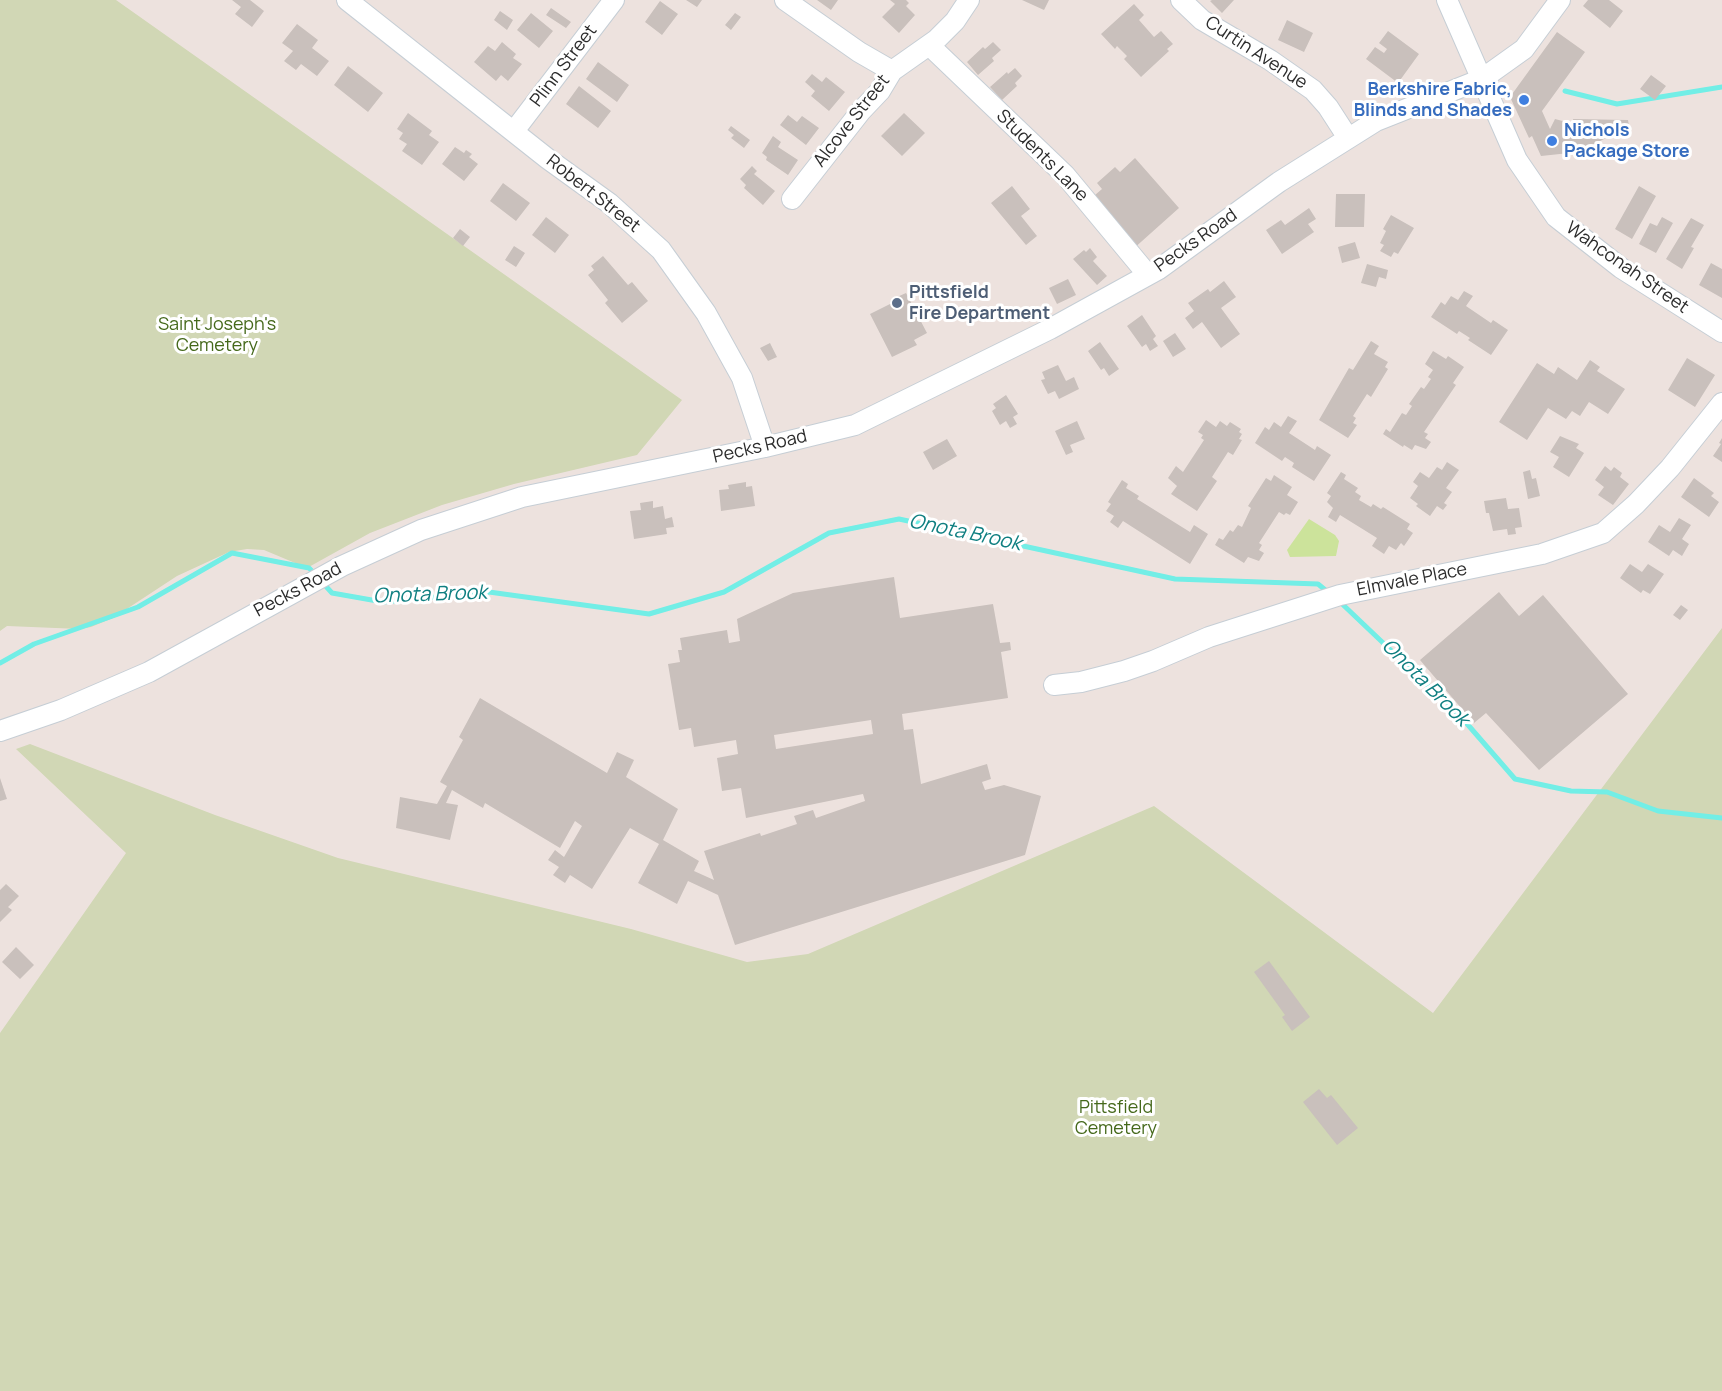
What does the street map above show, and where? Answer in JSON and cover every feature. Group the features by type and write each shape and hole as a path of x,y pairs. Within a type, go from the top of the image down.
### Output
{"street":[{"name":"Robert Street","path":"347,0 609,203 661,250 706,313 742,378 765,447"},
{"name":"Plinn Street","path":"514,131 614,0"},
{"path":"785,0 859,52 892,71"},
{"name":"Alcove Street","path":"792,199 854,120 880,91 892,71 929,45 956,21 969,0"},
{"name":"Curtin Avenue","path":"1181,0 1202,20 1270,60 1313,90 1328,107 1348,138"},
{"name":"Wahconah Street","path":"1447,0 1517,160 1556,217 1621,268 1722,332"},
{"name":"Pecks Road","path":"0,731 61,710 149,672 327,574 421,530 522,497 765,447 855,425 1050,329 1148,275 1279,182 1376,121 1482,79 1524,49 1560,0"},
{"name":"Students Lane","path":"929,45 1065,175 1148,275"},
{"name":"Elmvale Place","path":"1054,685 1081,682 1153,661 1209,638 1333,597 1542,554 1603,533 1636,504 1670,468 1722,403"}],"green space":[{"name":"Saint Joseph's Cemetery","path":"0,0 116,0 682,400 637,455 514,484 442,505 370,533 307,568 264,550 247,549 229,552 177,576 113,618 91,627 80,629 7,626 0,631"},
{"path":"1309,519 1335,535 1339,541 1336,556 1290,557 1287,550"},
{"name":"Pittsfield Cemetery","path":"1722,628 1722,1391 0,1391 0,1033 126,853 16,749 30,744 215,815 338,858 631,929 747,962 808,954 1154,806 1433,1013"}],"building":[{"path":"232,0 250,0 264,11 252,27 235,14 241,7"},
{"path":"686,0 702,0 697,7"},
{"path":"817,0 838,0 831,10"},
{"path":"890,0 906,0 909,3 906,6 915,15 899,33 882,17 895,4"},
{"path":"1022,0 1049,0 1044,10"},
{"path":"1234,0 1222,13 1210,1"},
{"path":"1588,0 1609,0 1623,11 1610,28 1583,6"},
{"path":"660,1 678,14 662,35 645,22"},
{"path":"1134,4 1144,15 1139,20 1154,37 1161,31 1173,44 1167,49 1169,51 1141,77 1124,59 1127,56 1117,46 1115,49 1101,34"},
{"path":"551,8 571,22 566,28 546,15"},
{"path":"500,11 513,20 507,30 494,20"},
{"path":"531,13 553,31 539,48 517,30"},
{"path":"735,13 741,17 731,30 725,25"},
{"path":"1287,20 1313,33 1304,52 1278,40"},
{"path":"297,24 318,40 312,48 329,61 317,76 301,64 296,70 284,61 293,51 282,43"},
{"path":"1388,31 1419,54 1398,83 1366,59 1375,47 1384,53 1387,49 1379,43"},
{"path":"1557,32 1585,52 1542,111 1550,129 1555,119 1574,124 1573,119 1628,120 1629,126 1579,152 1541,156 1532,136 1529,138 1510,97"},
{"path":"502,42 516,54 513,58 522,64 508,81 501,75 496,81 474,62 488,46 495,51"},
{"path":"993,42 1001,50 992,58 994,61 978,75 967,62 983,47 985,49"},
{"path":"598,62 629,85 617,102 586,79"},
{"path":"348,66 383,93 368,112 334,85"},
{"path":"1015,68 1022,76 1015,83 1017,86 1002,100 990,87"},
{"path":"812,74 822,82 826,77 845,92 829,111 811,96 815,91 805,82"},
{"path":"1651,75 1666,86 1655,100 1640,89"},
{"path":"579,86 611,111 598,128 566,104"},
{"path":"408,113 432,131 429,135 439,142 422,165 402,151 407,144 399,139 403,133 397,129"},
{"path":"904,113 925,133 902,156 881,136"},
{"path":"788,115 797,122 802,116 819,128 806,145 780,125"},
{"path":"731,126 750,140 744,148 731,138 734,135 728,130"},
{"path":"773,136 781,142 778,147 798,160 788,175 766,160 767,157 762,153"},
{"path":"455,147 464,153 466,150 472,154 469,157 478,164 464,181 442,164"},
{"path":"1135,158 1179,208 1132,250 1088,201 1102,189 1097,183 1115,167 1120,172"},
{"path":"752,166 757,171 754,174 775,191 763,205 744,188 746,185 740,179"},
{"path":"503,183 530,203 516,221 490,201"},
{"path":"1012,186 1030,209 1021,216 1037,236 1026,245 991,203"},
{"path":"1639,186 1656,196 1632,239 1615,229"},
{"path":"1336,194 1365,194 1364,227 1335,227"},
{"path":"1309,208 1316,219 1308,224 1314,232 1282,254 1266,230 1281,220 1285,225"},
{"path":"1391,215 1414,228 1398,254 1394,252 1391,257 1380,251 1384,245 1380,243 1386,231 1383,229"},
{"path":"546,217 569,235 555,253 532,235"},
{"path":"1662,217 1673,223 1656,253 1639,244 1650,223 1657,226"},
{"path":"1691,218 1704,225 1682,269 1666,259"},
{"path":"460,229 470,237 463,246 453,238"},
{"path":"1355,242 1360,258 1342,263 1338,247"},
{"path":"514,246 525,253 516,267 505,260"},
{"path":"1090,248 1097,257 1093,261 1107,276 1097,285 1073,259"},
{"path":"603,256 628,285 632,282 648,301 622,323 605,303 608,300 588,275 594,270 591,266"},
{"path":"1711,263 1722,269 1722,298 1699,285"},
{"path":"1367,264 1388,270 1386,279 1379,277 1376,287 1361,283"},
{"path":"1068,279 1076,295 1057,304 1049,288"},
{"path":"1224,281 1236,297 1221,308 1240,334 1221,348 1202,322 1193,329 1185,318 1194,311 1188,303 1208,289 1210,292"},
{"path":"1464,291 1473,296 1466,306 1491,323 1493,320 1508,330 1491,355 1459,331 1457,334 1431,317 1441,302 1445,305 1451,296 1458,300"},
{"path":"906,293 927,333 914,340 917,345 892,357 870,314 898,300 897,297"},
{"path":"1142,315 1156,336 1153,339 1158,346 1150,351 1146,344 1142,347 1127,326"},
{"path":"1175,333 1186,349 1173,357 1163,341"},
{"path":"1371,341 1379,346 1374,354 1388,362 1385,367 1388,369 1371,397 1367,394 1353,416 1356,418 1353,423 1357,425 1348,438 1319,420 1349,368 1353,370"},
{"path":"1100,342 1119,369 1109,376 1104,368 1101,370 1088,351"},
{"path":"770,343 777,357 768,361 760,348"},
{"path":"1433,351 1446,359 1448,356 1464,367 1453,383 1456,385 1424,432 1428,434 1425,438 1431,442 1426,449 1415,445 1412,450 1383,434 1386,429 1390,432 1402,413 1406,415 1412,406 1409,404 1421,387 1424,389 1431,379 1428,377 1433,370 1425,364"},
{"path":"1687,358 1715,375 1695,407 1668,390"},
{"path":"1590,360 1600,367 1597,371 1625,389 1608,414 1589,402 1580,416 1572,411 1566,419 1548,408 1527,440 1499,422 1537,363 1554,374 1558,367 1577,380"},
{"path":"1058,365 1066,381 1074,377 1079,389 1059,399 1055,391 1048,394 1041,380 1045,379 1042,372"},
{"path":"1006,395 1018,414 1013,417 1017,424 1010,428 1006,421 1000,425 992,411 996,408 993,404"},
{"path":"1288,416 1297,421 1289,433 1315,450 1317,446 1331,455 1314,481 1292,467 1294,463 1285,457 1282,461 1255,443 1265,427 1269,430 1274,422 1281,427"},
{"path":"1206,420 1216,427 1220,421 1227,426 1230,422 1241,429 1239,432 1242,434 1239,439 1242,440 1233,455 1228,452 1212,477 1217,481 1197,511 1171,494 1177,486 1168,478 1176,466 1183,472 1204,440 1201,438 1203,435 1198,432"},
{"path":"1077,421 1085,439 1070,445 1073,452 1066,455 1055,431"},
{"path":"1560,436 1579,444 1576,448 1584,453 1569,477 1553,467 1559,457 1550,452"},
{"path":"1722,438 1722,462 1713,456"},
{"path":"947,439 957,456 933,470 923,452"},
{"path":"1447,462 1459,470 1446,488 1452,492 1444,503 1447,505 1443,510 1437,506 1430,516 1416,506 1418,504 1410,498 1418,486 1413,482 1420,472 1429,478 1437,467 1442,470"},
{"path":"1605,466 1611,471 1614,467 1622,473 1620,477 1629,484 1613,505 1598,495 1604,487 1595,480"},
{"path":"1530,470 1532,479 1536,478 1540,496 1528,499 1523,472"},
{"path":"1341,472 1346,475 1344,479 1358,488 1355,492 1361,496 1359,500 1371,507 1373,504 1381,509 1383,507 1410,524 1407,529 1413,533 1404,546 1401,543 1396,550 1389,546 1384,554 1372,546 1377,538 1340,515 1336,522 1328,517 1333,508 1327,502 1331,496 1327,493"},
{"path":"1274,475 1292,487 1287,495 1298,502 1290,515 1279,512 1259,543 1262,545 1259,550 1264,553 1259,561 1248,557 1244,563 1215,545 1219,538 1223,540 1230,530 1233,532 1238,525 1242,527 1251,508 1248,506 1266,478 1271,481"},
{"path":"1694,478 1714,493 1711,496 1719,502 1709,517 1681,497"},
{"path":"1122,480 1128,484 1126,488 1139,496 1137,499 1190,532 1194,525 1208,534 1190,564 1123,521 1118,528 1110,522 1114,516 1106,511 1111,504 1108,502"},
{"path":"746,482 746,487 752,486 755,506 721,511 719,490 729,489 728,485"},
{"path":"1506,498 1508,509 1519,508 1522,527 1515,528 1516,534 1508,535 1507,529 1493,531 1489,513 1486,513 1484,501"},
{"path":"653,501 653,508 663,506 665,519 672,517 674,527 666,528 667,534 634,539 630,511 641,510 640,503"},
{"path":"1679,518 1691,525 1682,539 1689,544 1682,556 1673,550 1669,556 1648,542 1659,525 1670,532"},
{"path":"1630,564 1642,572 1648,564 1664,574 1650,594 1643,590 1641,593 1620,578"},
{"path":"894,577 900,618 993,604 1000,643 1010,642 1011,650 1001,652 1008,698 902,714 904,730 913,729 921,784 987,764 991,779 982,782 985,790 1004,785 1041,796 1025,855 735,945 718,895 688,881 677,904 638,883 659,844 630,828 592,889 570,875 565,883 553,875 559,867 548,860 555,850 564,857 582,826 575,821 560,848 485,803 483,808 452,790 446,803 458,805 450,840 396,828 400,797 437,804 447,786 440,782 463,740 459,737 480,698 607,773 617,752 634,760 626,777 678,809 663,840 699,861 694,871 714,880 704,851 797,824 794,816 813,810 816,818 865,801 863,794 746,818 741,788 722,791 717,758 738,754 736,740 694,747 691,728 679,730 668,664 680,662 678,650 682,650 680,638 727,630 729,643 740,641 737,619 793,593","holes":["871,720 873,734 776,749 774,735"]},
{"path":"1499,592 1519,616 1543,595 1628,694 1539,770 1486,713 1474,723 1420,660"},
{"path":"1681,605 1688,610 1680,620 1673,615"},
{"path":"0,778 7,799 0,801"},
{"path":"6,884 19,896 8,907 12,910 0,922 0,890"},
{"path":"16,947 34,965 20,979 2,962"},
{"path":"1269,961 1310,1017 1292,1031 1282,1017 1285,1015 1254,972"},
{"path":"1319,1089 1327,1098 1331,1095 1358,1128 1337,1145 1303,1102"}],"waterway":[{"path":"1565,91 1617,104 1722,87"},
{"name":"Onota Brook","path":"322,582 332,593 383,602 489,592 649,614 724,592 829,533 899,519 1175,579 1318,584 1329,593"},
{"name":"Onota Brook","path":"0,663 34,644 138,607 232,553 309,568 316,575"},
{"name":"Onota Brook","path":"1338,600 1462,718 1515,779 1571,791 1607,792 1658,811 1722,818"}],"place":[{"name":"Berkshire Fabric, Blinds and Shades","path":"1524,100"},
{"name":"Nichols Package Store","path":"1552,141"},
{"name":"Pittsfield Fire Department","path":"897,303"}]}
